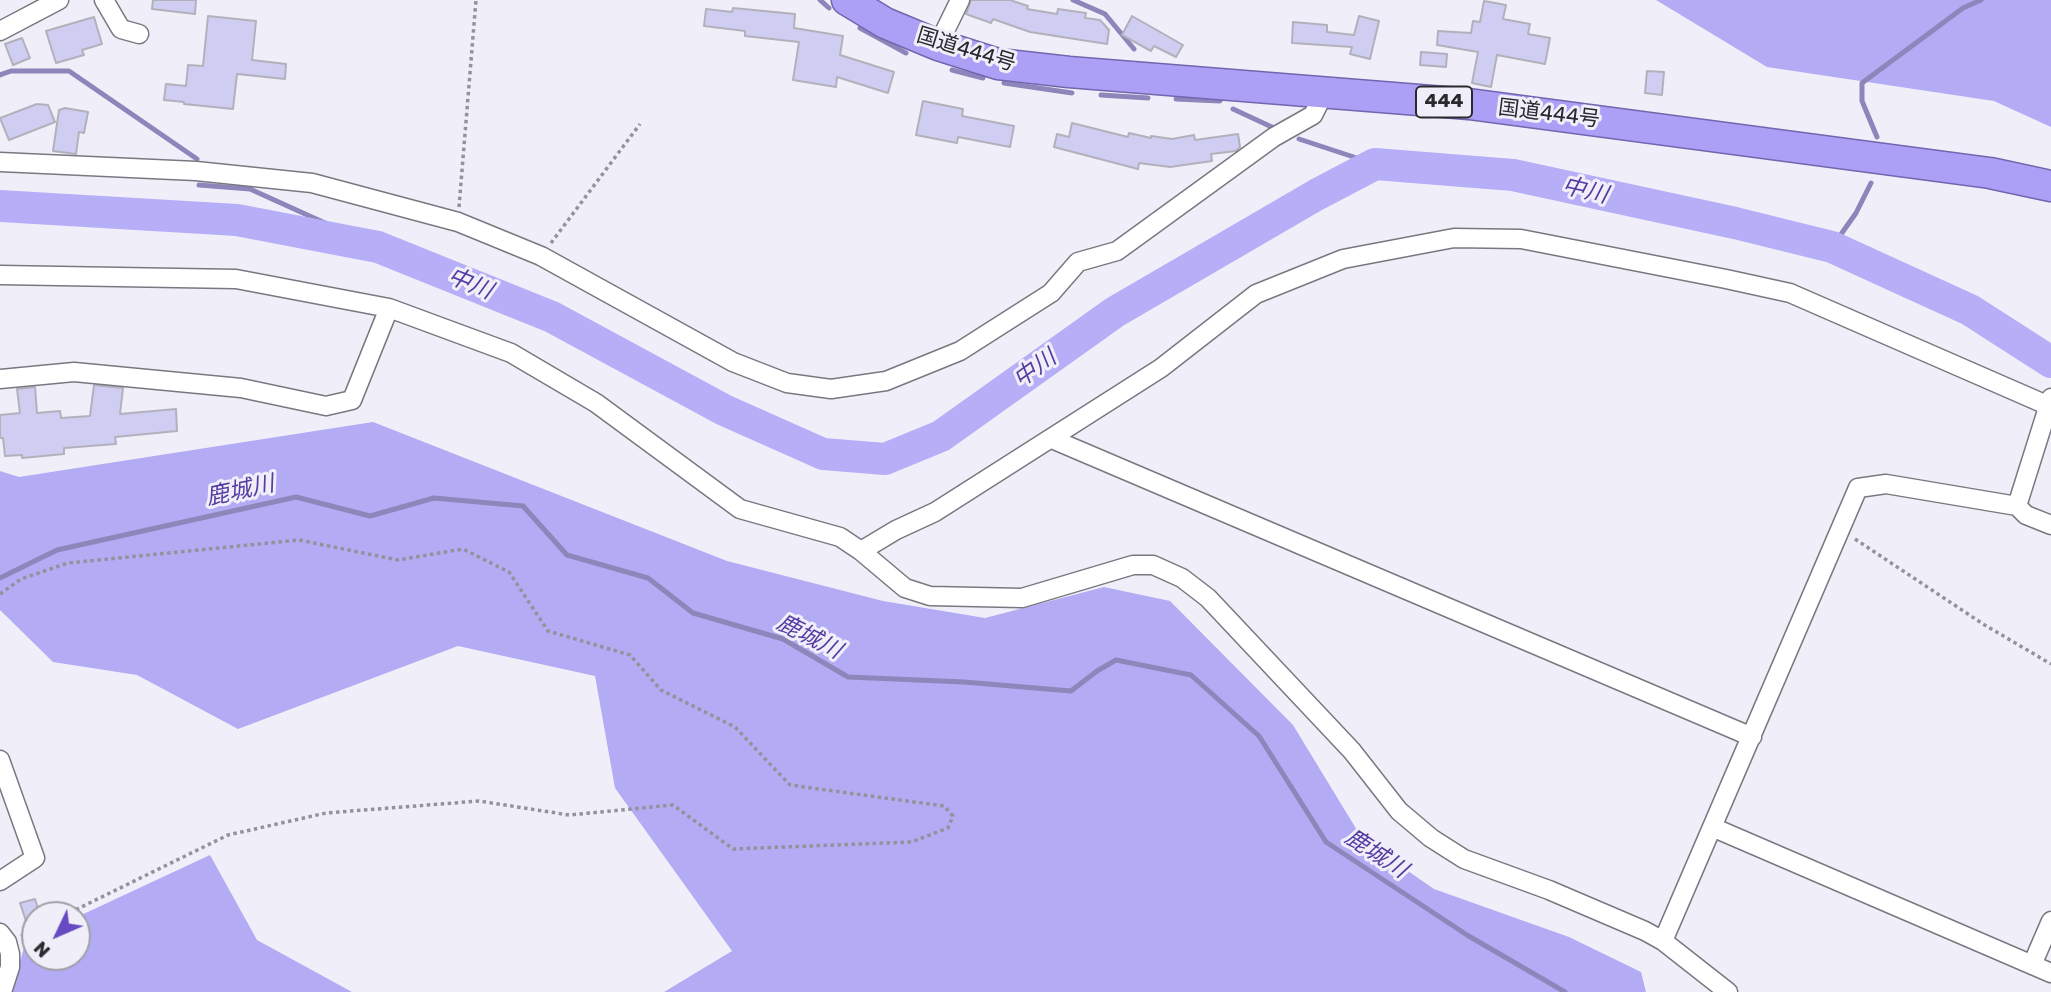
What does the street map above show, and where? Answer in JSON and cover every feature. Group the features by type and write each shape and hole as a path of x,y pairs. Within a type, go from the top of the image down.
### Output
{"highway":[{"name":"国道444号","path":"847,0 885,23 938,45 998,64 1469,104 1990,173 2051,186"}],"street":[{"path":"0,31 59,0"},
{"path":"104,0 121,29 139,34"},
{"path":"938,45 960,0"},
{"path":"0,162 196,171 312,183 458,222 541,256 733,362 786,383 831,389 886,381 960,351 1051,293 1078,262 1117,251 1274,137 1313,115 1324,93"},
{"path":"861,551 896,530 935,512 1052,439 1161,368 1256,294 1343,259 1454,239 1521,239 1790,293 2050,402 2017,506"},
{"path":"0,275 236,279 389,308 512,353 596,403 740,509 840,537 905,588 930,596 1022,598 1133,565 1153,565 1182,578 1208,598 1352,751 1399,811 1431,838 1464,859 1549,890 1645,931 1663,941 1728,992"},
{"path":"0,379 74,372 241,388 326,406 352,400 389,308"},
{"path":"1052,439 1752,737"},
{"path":"1663,941 1858,488 1886,484 2017,506 2026,515 2051,525"},
{"path":"0,760 35,858 0,881"},
{"path":"1712,827 2051,973"},
{"path":"2032,965 2051,921"},
{"path":"0,933 7,942 10,954 10,967 2,992"}],"path":[{"path":"458,222 476,0"},
{"path":"541,256 640,124"},
{"path":"1840,529 1983,624 2051,664"},
{"path":"0,594 21,579 68,563 299,540 398,560 463,549 509,572 548,631 630,655 661,690 735,727 790,785 944,806 953,816 948,828 911,842 733,849 674,805 569,815 479,801 326,813 228,835 91,902"}],"shaded area":[{"path":"1656,0 2051,0 2051,127 1994,101 1767,67"},
{"path":"373,422 727,561 883,601 985,618 1104,587 1170,601 1293,725 1363,840 1434,889 1569,937 1641,972 1646,992 664,992 732,951 615,788 595,676 458,646 238,729 137,675 53,662 0,610 0,471 19,477"},
{"path":"210,855 257,940 352,992 11,992 21,958 21,971 91,971 91,910"}],"building":[{"path":"153,0 196,0 195,14 152,9"},
{"path":"971,0 1010,0 1028,6 1027,9 1057,14 1058,9 1086,13 1085,18 1100,20 1109,30 1107,44 1030,32 993,19 991,23 966,14"},
{"path":"1484,1 1506,5 1503,19 1530,24 1528,34 1550,38 1545,64 1497,55 1491,87 1472,83 1478,52 1437,45 1438,31 1471,33 1473,21 1480,22"},
{"path":"733,8 795,14 794,28 843,36 840,55 894,72 888,93 837,77 836,87 793,80 799,42 745,36 745,31 704,26 706,9 732,12"},
{"path":"208,16 256,21 252,60 286,64 285,79 237,74 233,109 164,100 166,84 186,86 188,65 203,66"},
{"path":"1132,16 1183,45 1176,57 1154,46 1151,51 1122,35"},
{"path":"1359,16 1379,21 1370,59 1350,54 1352,47 1292,43 1293,22 1327,25 1327,32 1354,35"},
{"path":"94,17 102,44 82,50 84,55 56,63 46,31"},
{"path":"22,38 30,58 13,65 5,44"},
{"path":"1421,52 1447,54 1446,67 1420,65"},
{"path":"1647,71 1664,72 1662,95 1645,93"},
{"path":"923,101 963,109 962,116 1014,126 1010,147 958,137 957,143 916,135"},
{"path":"37,104 48,105 55,122 9,140 0,118"},
{"path":"65,108 88,112 84,133 79,132 76,154 53,151 59,110"},
{"path":"1072,123 1128,137 1129,133 1172,139 1194,135 1195,140 1238,134 1240,147 1236,151 1211,154 1212,161 1170,167 1139,163 1138,169 1054,147 1057,134 1069,137"},
{"path":"94,385 123,388 120,414 176,409 177,431 115,437 116,444 64,448 64,454 22,458 22,455 5,456 3,438 0,438 0,415 20,413 17,389 35,387 37,413 60,411 61,418 90,416"}],"waterway":[{"path":"820,0 829,8"},
{"path":"1073,0 1105,14 1134,49"},
{"path":"1877,137 1862,101 1862,83 1963,8 1981,0"},
{"path":"860,28 906,53"},
{"path":"952,70 983,78"},
{"path":"0,75 11,71 69,71 197,159"},
{"path":"1004,83 1072,93"},
{"path":"1101,95 1148,98"},
{"path":"1176,99 1220,101"},
{"path":"1233,109 1274,128"},
{"path":"1299,139 1375,164"},
{"name":"中川","path":"0,206 237,220 378,247 552,317 724,410 823,454 885,459 941,436 1115,312 1316,195 1375,164 1513,175 1832,247 1970,310 2051,362"},
{"path":"1832,247 1856,213 1871,183"},
{"path":"199,185 250,189 378,247"},
{"name":"鹿城川","path":"0,578 57,550 296,497 370,516 434,498 523,506 567,555 648,578 693,613 783,639 848,677 964,682 1071,691 1116,660 1191,675 1259,736 1326,842 1467,935 1565,992"}]}
